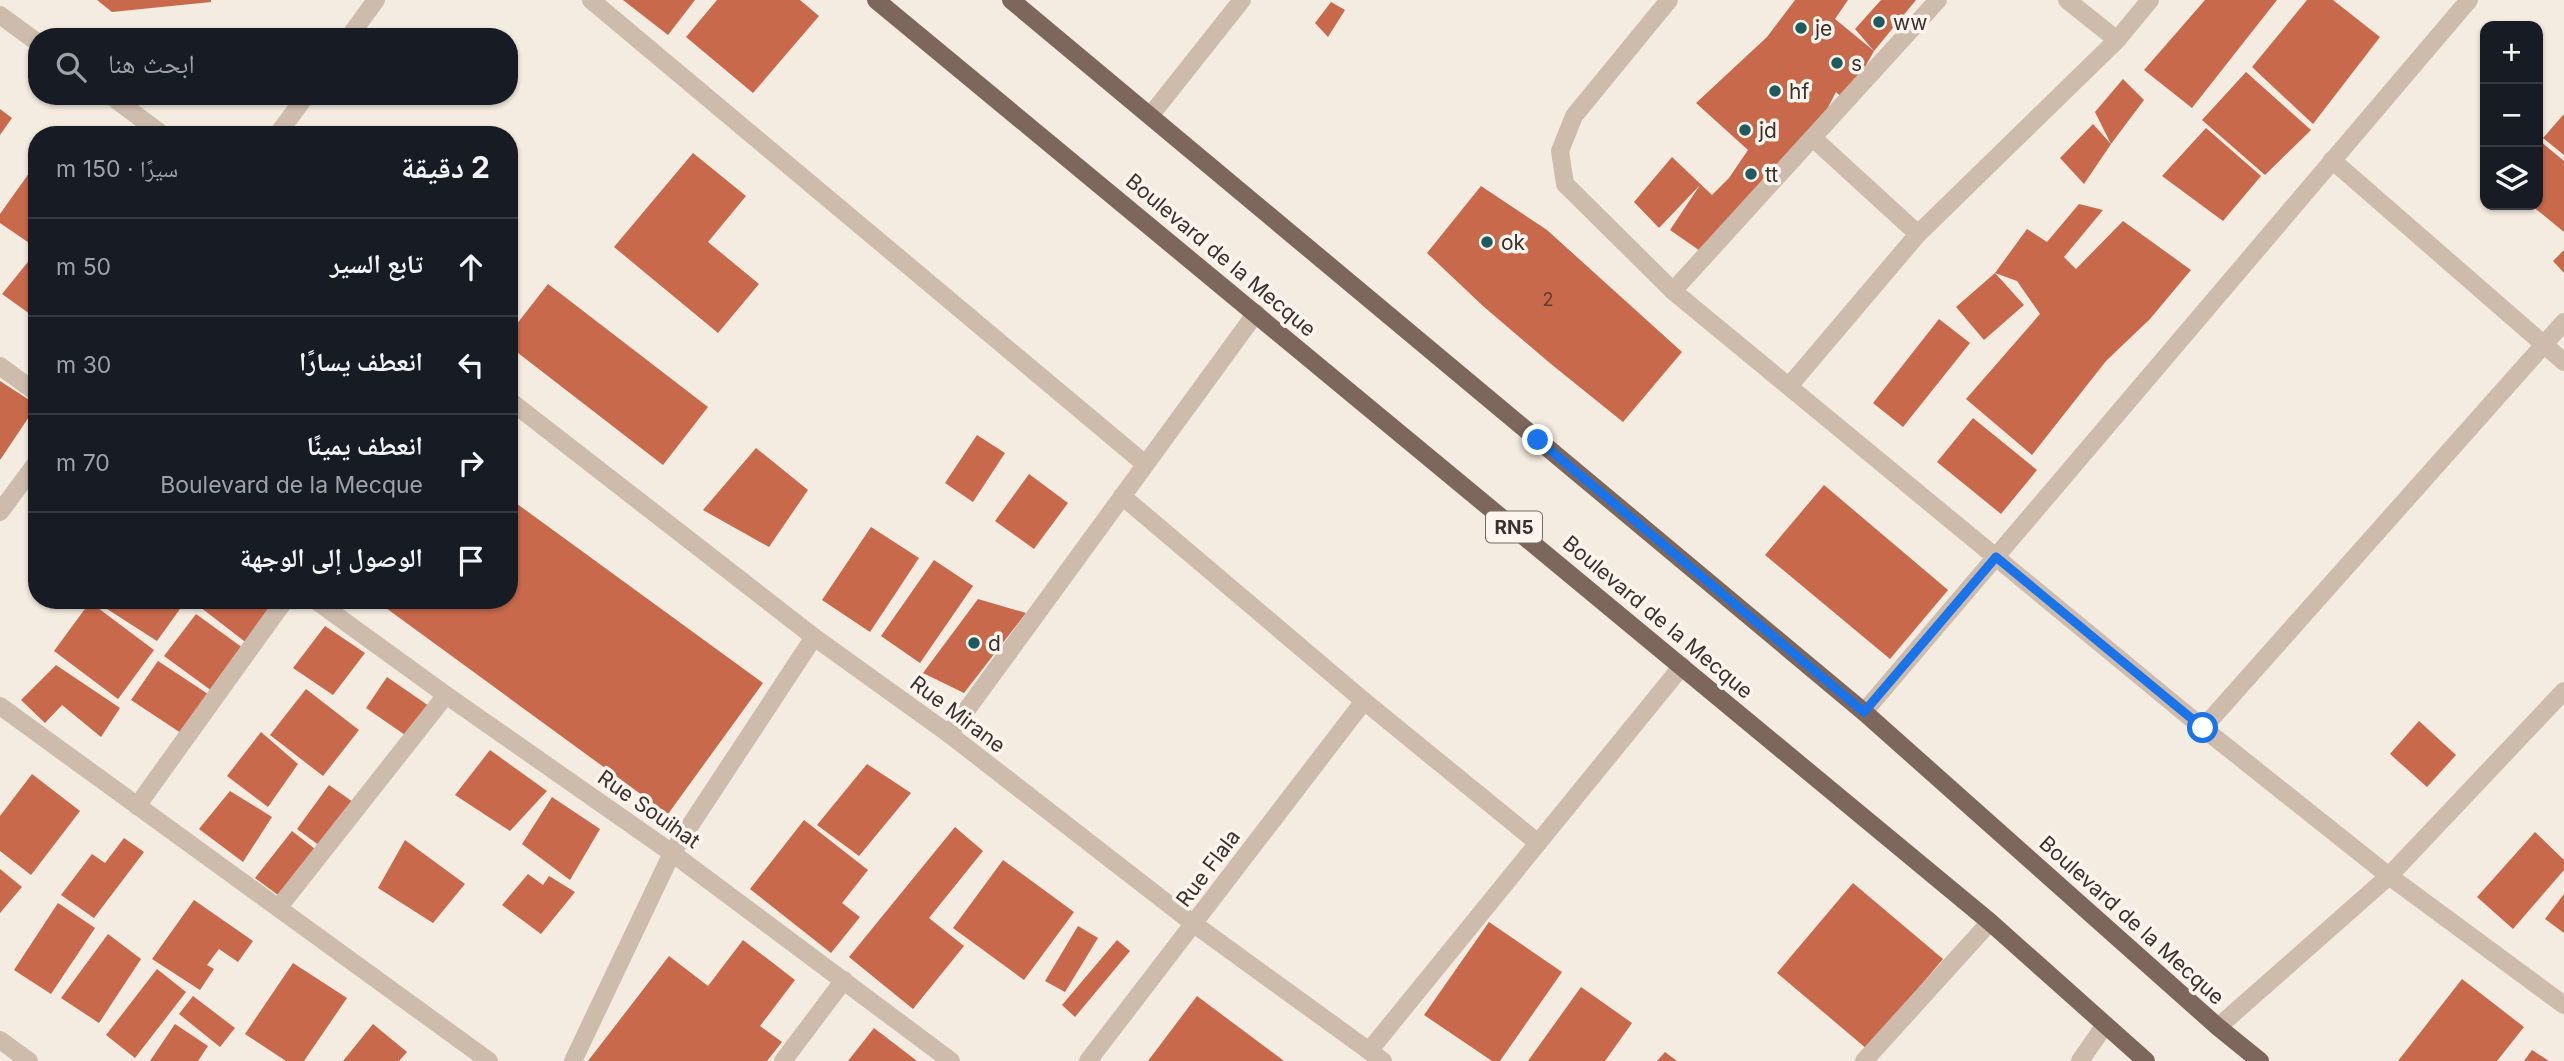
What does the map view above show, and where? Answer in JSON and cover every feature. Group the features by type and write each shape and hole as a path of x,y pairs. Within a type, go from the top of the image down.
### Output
{"main road":[{"name":"Boulevard de la Mecque","path":"876,0 1990,922 2146,1061"},
{"name":"Boulevard de la Mecque","path":"1010,0 1864,712 2218,1027 2260,1061"}],"street":[{"path":"356,28 376,0"},
{"path":"591,0 1145,464"},
{"path":"1150,116 1242,0"},
{"path":"1669,0 1574,116 1560,151 1565,184 1673,291 2203,728 2389,876 2564,1005"},
{"path":"1673,291 1938,0"},
{"path":"2067,0 2117,40"},
{"path":"1790,385 1918,234 2117,40 2150,0"},
{"path":"1864,712 2332,160 2459,3"},
{"path":"0,15 28,35"},
{"path":"123,105 151,126"},
{"path":"284,126 299,105"},
{"path":"1812,138 1918,234"},
{"path":"2332,160 2564,362"},
{"path":"949,734 1256,313"},
{"path":"2203,728 2564,322"},
{"path":"0,366 28,386"},
{"name":"Rue Mirane","path":"518,407 814,637 949,734 1194,924 1376,1056"},
{"path":"0,512 28,474"},
{"path":"1122,496 1364,701 1538,843"},
{"path":"137,806 279,609"},
{"name":"Rue Souihat","path":"327,609 672,853 951,1061"},
{"path":"573,1061 672,853 814,637"},
{"path":"1376,1056 1538,843 1682,666"},
{"path":"2218,1027 2389,876 2564,691"},
{"path":"279,907 446,695"},
{"name":"Rue Flala","path":"1088,1061 1364,701"},
{"path":"0,706 489,1061"},
{"path":"1864,1061 1990,922"},
{"path":"783,1061 844,980"},
{"path":"2080,1061 2105,1025"},
{"path":"0,1040 29,1061"}],"building":[{"path":"97,0 211,0 211,2 112,12"},
{"path":"623,0 695,0 668,35"},
{"path":"717,0 800,0 819,16 753,93 686,37"},
{"path":"1795,0 1848,0 1835,19 1874,51 1846,101 1836,92 1812,138 1771,169 1760,195 1706,255 1670,230 1700,185 1659,228 1634,202 1672,157 1712,195 1729,178 1748,150 1696,103 1767,37"},
{"name":"ww","path":"1881,0 1916,0 1874,51 1855,29"},
{"path":"2205,0 2277,0 2192,108 2144,70"},
{"path":"2307,0 2333,0 2380,37 2313,124 2252,67"},
{"path":"1331,2 1345,10 1328,37 1315,23"},
{"path":"2246,72 2311,130 2265,175 2202,120"},
{"path":"2123,79 2144,100 2111,144 2095,112"},
{"path":"0,109 12,118 0,135"},
{"path":"2564,114 2564,155 2543,138"},
{"path":"2093,124 2111,144 2084,184 2060,158"},
{"path":"2206,128 2261,176 2223,221 2162,176"},
{"path":"2543,144 2564,161 2564,232 2537,210 2543,210"},
{"path":"693,153 746,196 708,242 759,284 718,333 614,247"},
{"path":"28,175 28,242 0,223 0,214"},
{"path":"1481,186 1547,230 1682,352 1623,422 1483,306 1427,253"},
{"path":"2079,204 2103,210 2064,257 2076,269 2123,221 2191,270 2150,319 2106,361 2032,455 1966,399 2040,314 2017,281 1995,273 2027,229 2047,242"},
{"path":"2564,250 2564,273 2553,261"},
{"path":"28,262 28,313 2,294"},
{"path":"1995,273 2024,305 1984,340 1956,307"},
{"path":"548,284 708,407 663,465 518,353 518,322"},
{"path":"1939,319 1970,343 1903,427 1873,403"},
{"path":"0,381 28,399 28,418 0,460"},
{"path":"1973,418 2037,470 2001,514 1937,462"},
{"path":"977,435 1005,453 973,502 945,483"},
{"path":"756,448 808,490 769,547 703,510"},
{"path":"1029,474 1068,503 1034,549 995,521"},
{"path":"1824,485 1948,590 1890,659 1765,555"},
{"path":"518,505 763,683 668,814 387,609 518,609"},
{"path":"871,527 919,558 870,632 822,600"},
{"path":"934,560 973,586 920,663 881,636"},
{"name":"d","path":"978,599 1026,613 964,693 923,673"},
{"path":"85,609 99,609 154,650 118,699 54,651"},
{"path":"107,609 180,609 157,641"},
{"path":"203,609 275,609 248,644"},
{"path":"196,614 243,648 212,691 164,656"},
{"path":"325,626 365,653 333,695 293,668"},
{"path":"158,661 208,694 181,733 131,700"},
{"path":"56,665 120,708 101,737 62,705 45,723 21,700"},
{"path":"387,677 429,706 408,737 366,708"},
{"path":"306,689 359,730 323,776 270,735"},
{"path":"2419,721 2456,755 2427,787 2390,754"},
{"path":"261,732 298,764 268,807 227,776"},
{"path":"490,750 547,791 510,831 455,795"},
{"path":"867,764 911,793 859,856 817,825"},
{"path":"32,774 80,811 31,875 0,851 0,816"},
{"path":"329,785 353,802 320,846 297,829"},
{"path":"230,791 272,817 243,862 199,829"},
{"path":"552,797 600,829 570,880 522,844"},
{"path":"804,820 868,870 842,903 860,917 831,953 750,889"},
{"path":"955,827 983,851 929,918 964,946 913,1009 849,957"},
{"path":"292,831 315,849 278,895 255,878"},
{"path":"2535,832 2564,860 2564,870 2513,929 2477,897"},
{"path":"124,838 144,852 94,918 61,895 92,854 105,863"},
{"path":"405,840 465,884 433,923 378,888"},
{"path":"1003,860 1074,912 1024,980 953,928"},
{"path":"0,869 22,887 0,913"},
{"path":"528,874 543,885 549,876 575,892 541,934 502,905"},
{"path":"1853,883 1943,959 1867,1049 1777,973"},
{"path":"2564,894 2564,933 2545,919"},
{"path":"194,900 253,941 238,962 219,949 207,965 214,969 200,990 152,959"},
{"path":"58,903 95,928 51,994 14,970"},
{"path":"1489,922 1562,972 1500,1061 1492,1061 1424,1015"},
{"path":"1078,926 1098,938 1065,992 1045,981"},
{"path":"108,934 141,959 99,1023 61,998"},
{"path":"743,940 795,980 760,1026 782,1042 767,1061 588,1061 669,956 708,986"},
{"path":"1117,940 1130,951 1075,1017 1062,1005"},
{"path":"293,963 347,998 304,1061 286,1061 245,1034"},
{"path":"157,969 186,992 135,1058 106,1035"},
{"path":"2462,979 2524,1027 2497,1061 2398,1061"},
{"path":"1581,987 1632,1023 1605,1061 1528,1061"},
{"path":"193,996 235,1028 220,1047 179,1014"},
{"path":"1197,996 1284,1061 1148,1061"},
{"path":"175,1024 208,1046 198,1061 150,1061"},
{"path":"373,1024 407,1052 399,1061 343,1061"},
{"path":"874,1028 917,1061 848,1061"},
{"path":"2532,1050 2549,1061 2524,1061"},
{"path":"1665,1052 1677,1061 1657,1061"}],"place":[{"name":"ww","path":"1879,22"},
{"name":"je","path":"1801,28"},
{"name":"s","path":"1837,63"},
{"name":"hf","path":"1775,91"},
{"name":"jd","path":"1745,130"},
{"name":"tt","path":"1751,174"},
{"name":"ok","path":"1487,242"},
{"name":"d","path":"974,643"}],"route":[{"path":"1538,440 1864,712 1996,557 2203,728"}]}
